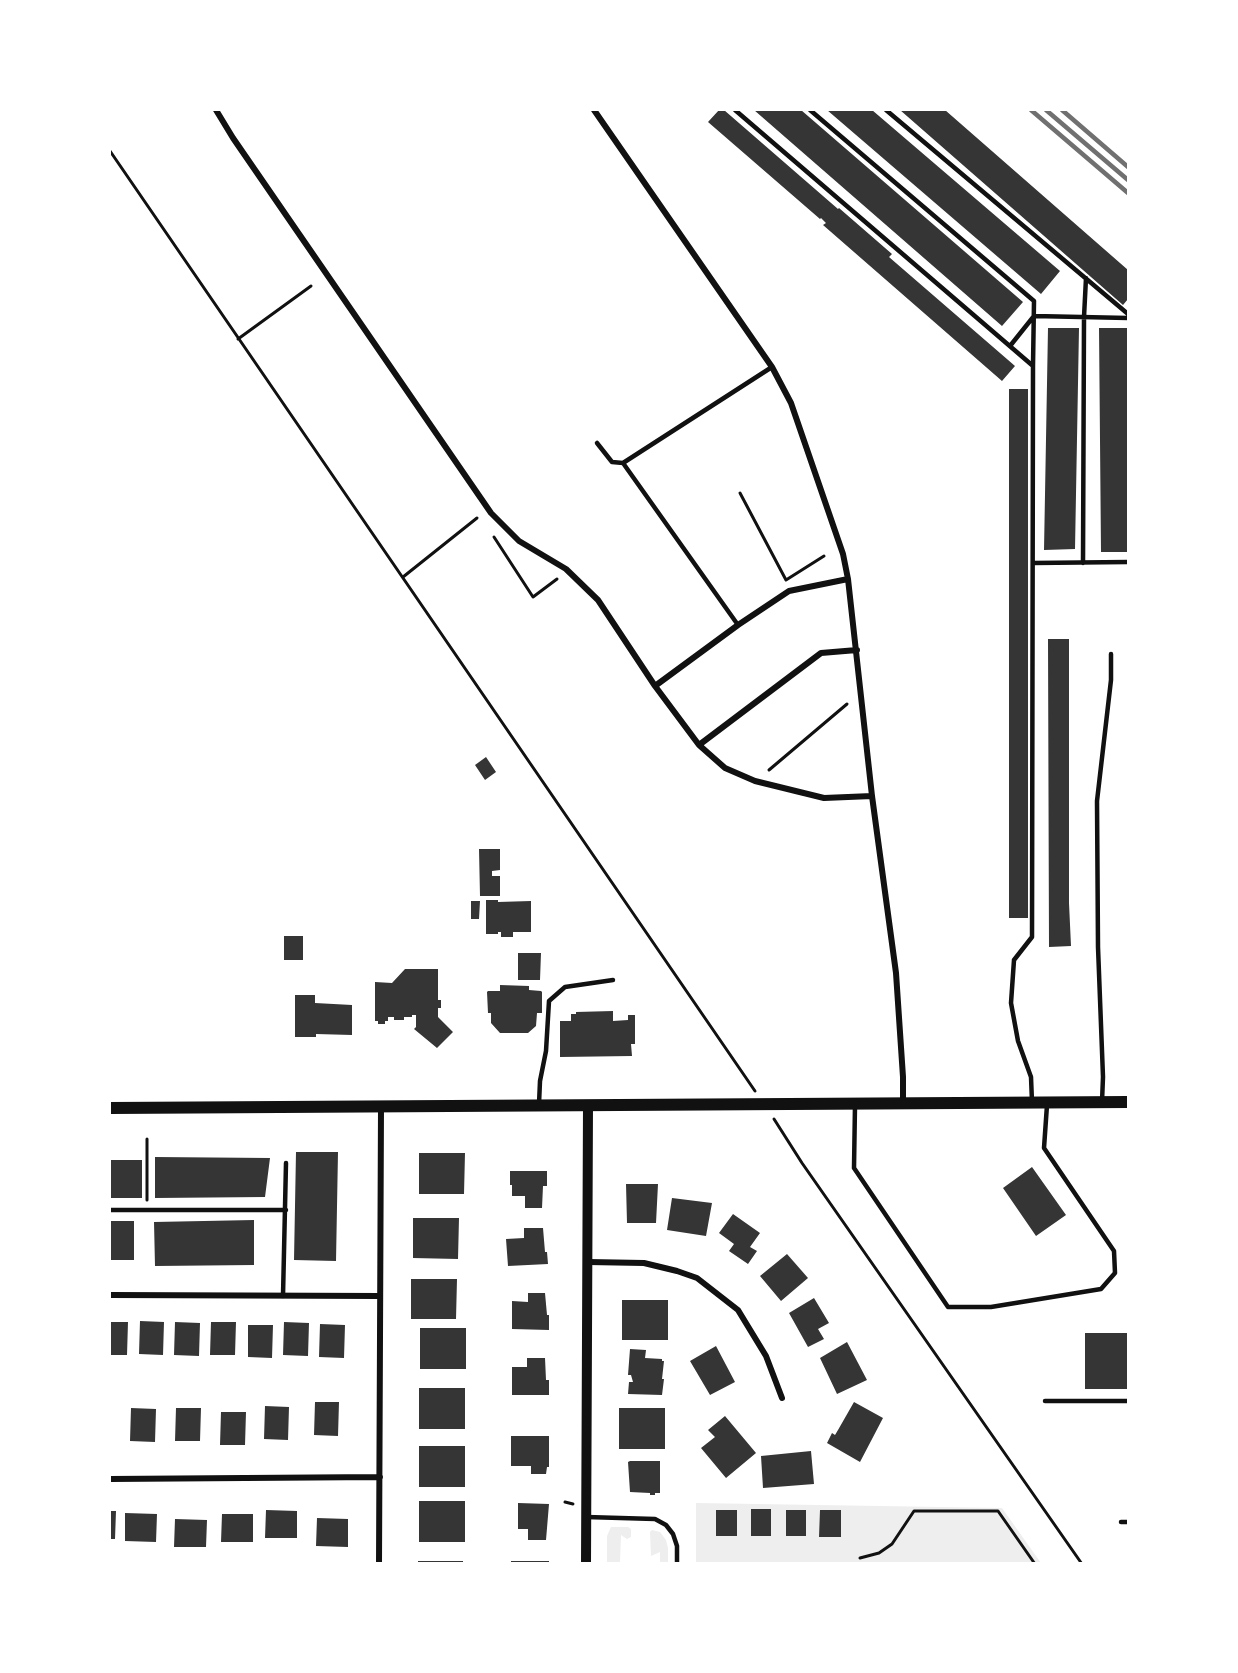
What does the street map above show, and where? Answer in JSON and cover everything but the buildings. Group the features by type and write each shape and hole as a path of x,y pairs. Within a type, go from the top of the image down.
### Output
{"main road":[{"path":"110,1108 1128,1102"}],"street":[{"path":"216,110 491,513 519,541 566,569 598,600 655,686 699,745 725,768 755,781 824,798 872,796"},
{"path":"594,110 772,367 791,403 843,554 857,650 872,796 896,973 903,1104"},
{"path":"655,686 789,591 848,579"},
{"path":"699,745 820,653 857,650"},
{"path":"586,1563 588,1106"},
{"path":"379,1563 381,1108"},
{"path":"588,1262 644,1263 697,1278 738,1310 766,1356 782,1398"},
{"path":"110,1295 380,1296"},
{"path":"110,1479 380,1477"}],"lane":[{"path":"735,110 1033,366"},
{"path":"810,110 1034,301 1032,937 1014,960 1011,1003 1018,1041 1030,1077 1032,1102"},
{"path":"886,110 1128,316"},
{"path":"1083,563 1086,278"},
{"path":"1010,346 1034,316"},
{"path":"1034,316 1128,316"},
{"path":"597,443 612,462 623,463 772,367"},
{"path":"623,463 738,626"},
{"path":"1033,563 1128,562"},
{"path":"1102,1102 1097,801 1111,680 1111,654"},
{"path":"539,1107 549,1001 565,987 613,980"},
{"path":"855,1105 854,1168 948,1307 991,1307 1101,1289 1115,1273 1114,1251 1044,1148 1047,1102"},
{"path":"283,1296 286,1163"},
{"path":"110,1210 286,1210"},
{"path":"1045,1401 1128,1401"},
{"path":"586,1517 655,1520 666,1525 673,1534 677,1546 677,1563"},
{"path":"1121,1522 1128,1521"}],"path":[{"path":"110,152 748,1082"},
{"path":"238,339 311,286"},
{"path":"740,494 786,580 824,556"},
{"path":"402,578 477,518"},
{"path":"494,537 533,597 557,579"},
{"path":"769,770 847,704"},
{"path":"780,1127 802,1162 1082,1563"},
{"path":"147,1139 147,1200"},
{"path":"565,1502 573,1504"},
{"path":"860,1558 879,1553 892,1544 914,1511 998,1510 1035,1563"}],"shaded area":[{"path":"696,1503 1002,1508 1041,1563 696,1563"},
{"path":"611,1527 631,1529 631,1537 627,1539 621,1535 620,1563 607,1563 607,1536"},
{"path":"652,1530 660,1532 666,1540 668,1563 660,1563 660,1552 651,1556 650,1532"}],"railway":[{"path":"1031,110 1128,193"},
{"path":"1046,110 1128,180"},
{"path":"1062,110 1128,167"}]}
